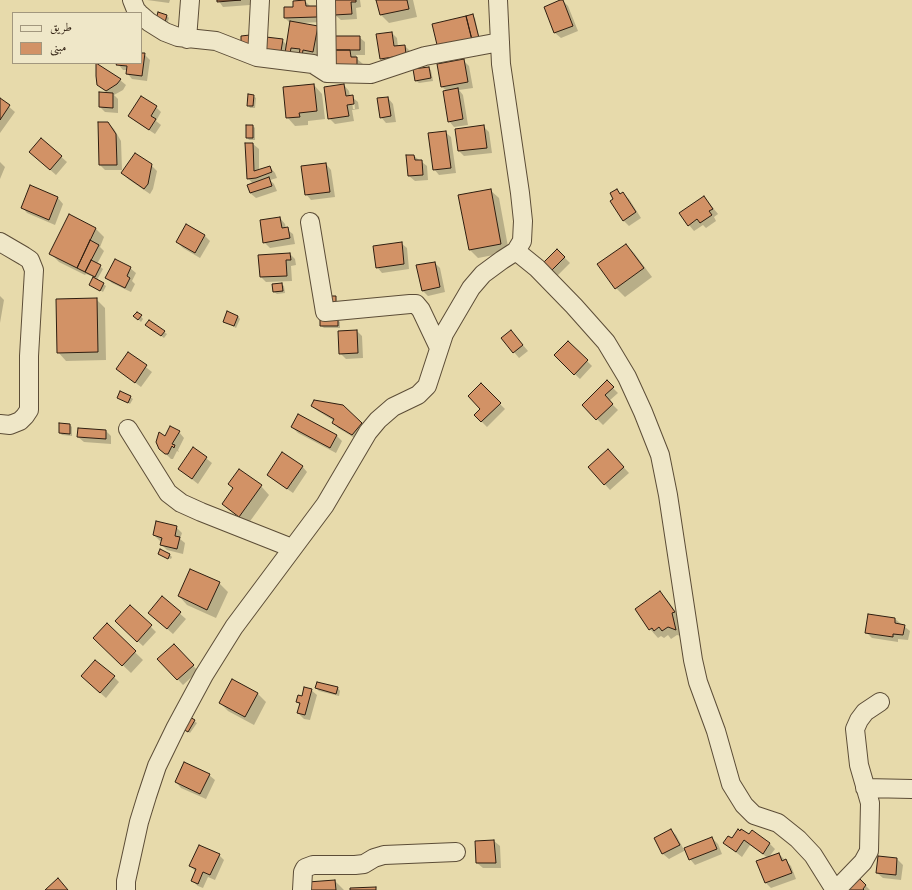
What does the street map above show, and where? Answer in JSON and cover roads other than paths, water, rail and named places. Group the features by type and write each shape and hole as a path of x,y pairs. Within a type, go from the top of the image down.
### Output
{"street":[{"path":"187,39 190,0"},
{"path":"257,57 260,0"},
{"path":"326,0 326,72"},
{"path":"126,890 126,881 133,849 147,796 157,766 204,675 234,627 325,505 361,443 378,420 393,408 418,395 427,386 444,334 471,288 483,274 516,251 522,241 523,220 520,193 501,64 498,0"},
{"path":"142,13 149,22 165,32 187,39 216,41 257,57 313,64 326,72 371,74 425,56 500,42"},
{"path":"310,222 325,312 416,304 421,310 439,348"},
{"path":"0,242 30,260 34,270 29,356 29,410 20,421 10,425 0,424"},
{"path":"516,251 537,268 553,284 606,342 627,378 643,412 660,455 667,488 692,660 698,682 716,731 731,784 744,805 754,815 778,823 798,839 813,855 836,890 863,862 869,851 870,803 859,765 855,730 858,720 865,712 880,702"},
{"path":"128,429 168,493 181,503 292,548"},
{"path":"866,788 912,788"},
{"path":"302,890 303,872 305,868 313,865 355,865 364,864 374,858 384,855 456,852"}]}
